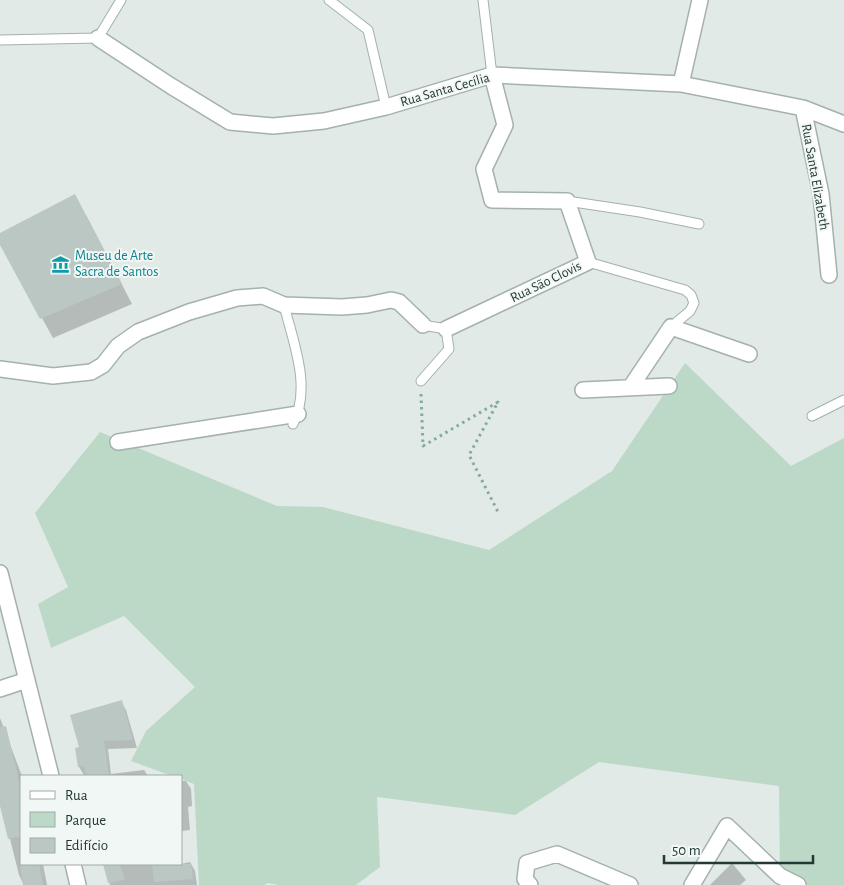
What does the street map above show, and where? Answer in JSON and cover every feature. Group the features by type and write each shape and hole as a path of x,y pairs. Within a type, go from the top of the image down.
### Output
{"street":[{"path":"681,84 700,0"},
{"name":"Rua Santa Cecília","path":"98,38 230,122 273,126 324,121 386,107 492,75 681,84 803,108 844,124"},
{"path":"492,75 505,125 484,169 492,200 567,201"},
{"name":"Rua Santa Elizabeth","path":"803,108 821,194 829,276"},
{"name":"Rua São Clovis","path":"446,329 588,262 567,201"},
{"path":"0,369 53,376 90,372 102,365 118,346 138,332 189,312 237,298 262,296 284,305 342,307 367,305 391,300 398,302 423,325"},
{"path":"630,388 671,326 749,354"},
{"path":"583,390 670,386"},
{"path":"118,442 295,419"},
{"path":"0,573 51,775"},
{"path":"0,689 27,680"},
{"path":"692,885 726,826 780,876 798,885"},
{"path":"530,885 526,879 527,863 558,854 630,885"},
{"path":"73,865 78,885"}],"lane":[{"path":"0,40 98,38 120,0"},
{"path":"329,0 368,30 386,107"},
{"path":"483,0 492,75"},
{"path":"567,201 640,212 699,224"},
{"path":"588,262 686,290 691,295 694,303 690,311 671,326"},
{"path":"284,305 300,371 301,393 295,419"},
{"path":"420,381 449,349 446,329 423,325"},
{"path":"812,416 844,400"}],"path":[{"path":"420,381 423,446 498,402 469,455 498,512"}],"green space":[{"path":"685,363 791,466 844,438 844,885 796,885 780,876 779,786 599,762 515,815 377,797 380,867 356,885 279,885 267,883 265,885 199,885 194,784 182,779 182,775 169,775 131,761 146,731 195,687 124,616 51,648 38,604 68,587 35,513 100,432 277,506 323,507 489,550 612,471"}],"building":[{"name":"Museu de Arte Sacra de Santos","path":"75,194 122,284 40,319 0,245 0,233"},
{"path":"122,700 133,740 104,741 109,775 86,775 84,766 78,767 75,748 79,747 70,715"},
{"path":"6,726 20,785 20,836 8,839 0,806 0,727"},
{"path":"191,864 193,879 154,882 152,865"},
{"path":"20,865 39,865 43,885 23,885"},
{"path":"103,865 120,865 125,880 108,883"}],"place":[{"name":"Museu de Arte Sacra de Santos","path":"61,264"}]}
